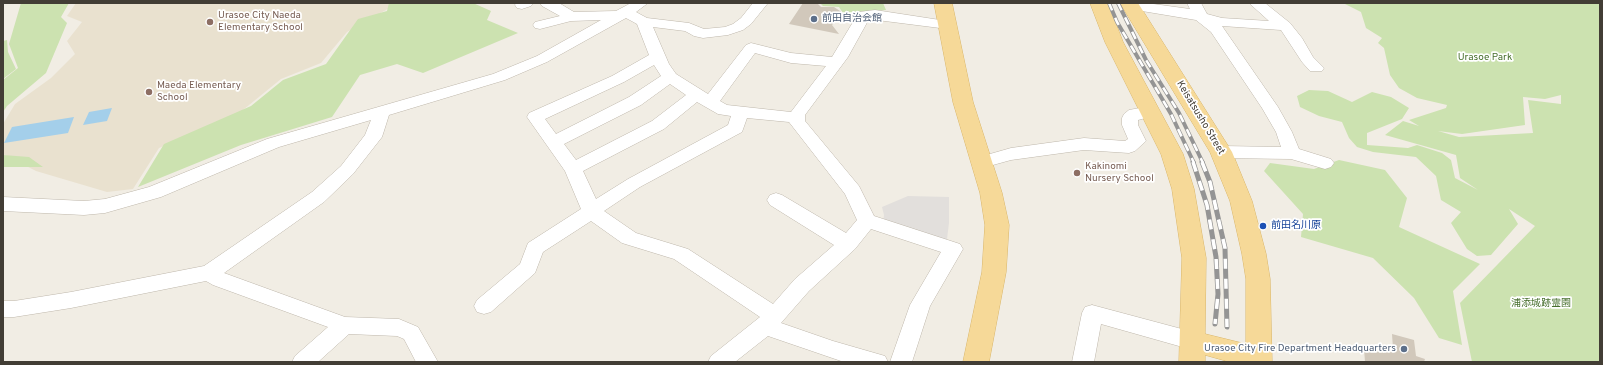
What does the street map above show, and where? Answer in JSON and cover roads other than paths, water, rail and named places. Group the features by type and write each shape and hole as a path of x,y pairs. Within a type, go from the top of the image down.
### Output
{"main road":[{"path":"943,3 963,102 991,193 997,225 994,272 976,362"},
{"path":"1098,3 1114,42 1172,154 1183,189 1194,258 1192,352 1259,360"},
{"name":"Keisatsusho Street","path":"1129,4 1221,152 1241,201 1254,254 1258,280 1259,360"}],"street":[{"path":"547,3 572,17"},
{"path":"3,204 84,208 105,206 156,192 246,153 274,143 472,86 513,72 542,59 624,14 641,3"},
{"path":"540,25 572,17 624,14 643,22 689,27 699,34 703,34 738,27 746,21 761,3"},
{"path":"1194,3 1202,17 1216,29 1270,107 1284,132 1292,153"},
{"path":"1256,3 1285,26 1295,38 1307,59 1316,68"},
{"path":"1129,4 1164,9 1221,22 1285,26"},
{"path":"901,362 920,305 953,249 867,221 853,191 797,122 797,115 836,62 864,16 876,14 948,25"},
{"path":"643,22 658,56 670,77 703,98 724,110 797,118"},
{"path":"573,169 658,126 703,98 751,48 791,58 836,62"},
{"path":"658,56 618,79 535,117 573,169 592,212 630,238 681,254 770,321 829,356 876,362"},
{"path":"554,142 635,101 670,77"},
{"path":"3,309 14,310 209,273 318,197 347,170 373,138 382,111"},
{"path":"982,162 1011,154 1084,144 1129,147 1137,142 1130,125 1130,118 1135,114 1151,111"},
{"path":"484,306 528,268 535,248 592,212 634,182 736,128 740,112"},
{"path":"1221,152 1292,153 1325,163"},
{"path":"776,200 848,244"},
{"path":"719,362 770,321 802,285 848,244 867,221"},
{"path":"209,273 220,280 345,325 399,328 411,333 427,362"},
{"path":"1083,362 1092,313 1192,352"},
{"path":"303,362 345,325"}],"water":[{"path":"112,108 107,121 83,125 89,112"},
{"path":"74,117 68,133 4,143 12,127"}],"railway":[{"path":"1109,3 1117,22 1171,114 1194,163"},
{"path":"1118,3 1146,60 1179,113 1203,163"},
{"path":"1193,162 1207,205 1216,257 1218,294 1215,324"},
{"path":"1202,162 1210,182 1225,248 1227,327"}],"place":[{"name":"前田自治会館","path":"814,19"},
{"name":"Urasoe City Naeda Elementary School","path":"210,22"},
{"name":"Maeda Elementary School","path":"149,92"},
{"name":"Kakinomi Nursery School","path":"1077,173"},
{"name":"前田名川原","path":"1263,226"},
{"name":"Urasoe City Fire Department Headquarters","path":"1404,349"}],"park label":[{"name":"Urasoe Park","path":"1485,58"},
{"name":"浦添城跡霊園","path":"1541,304"}]}
